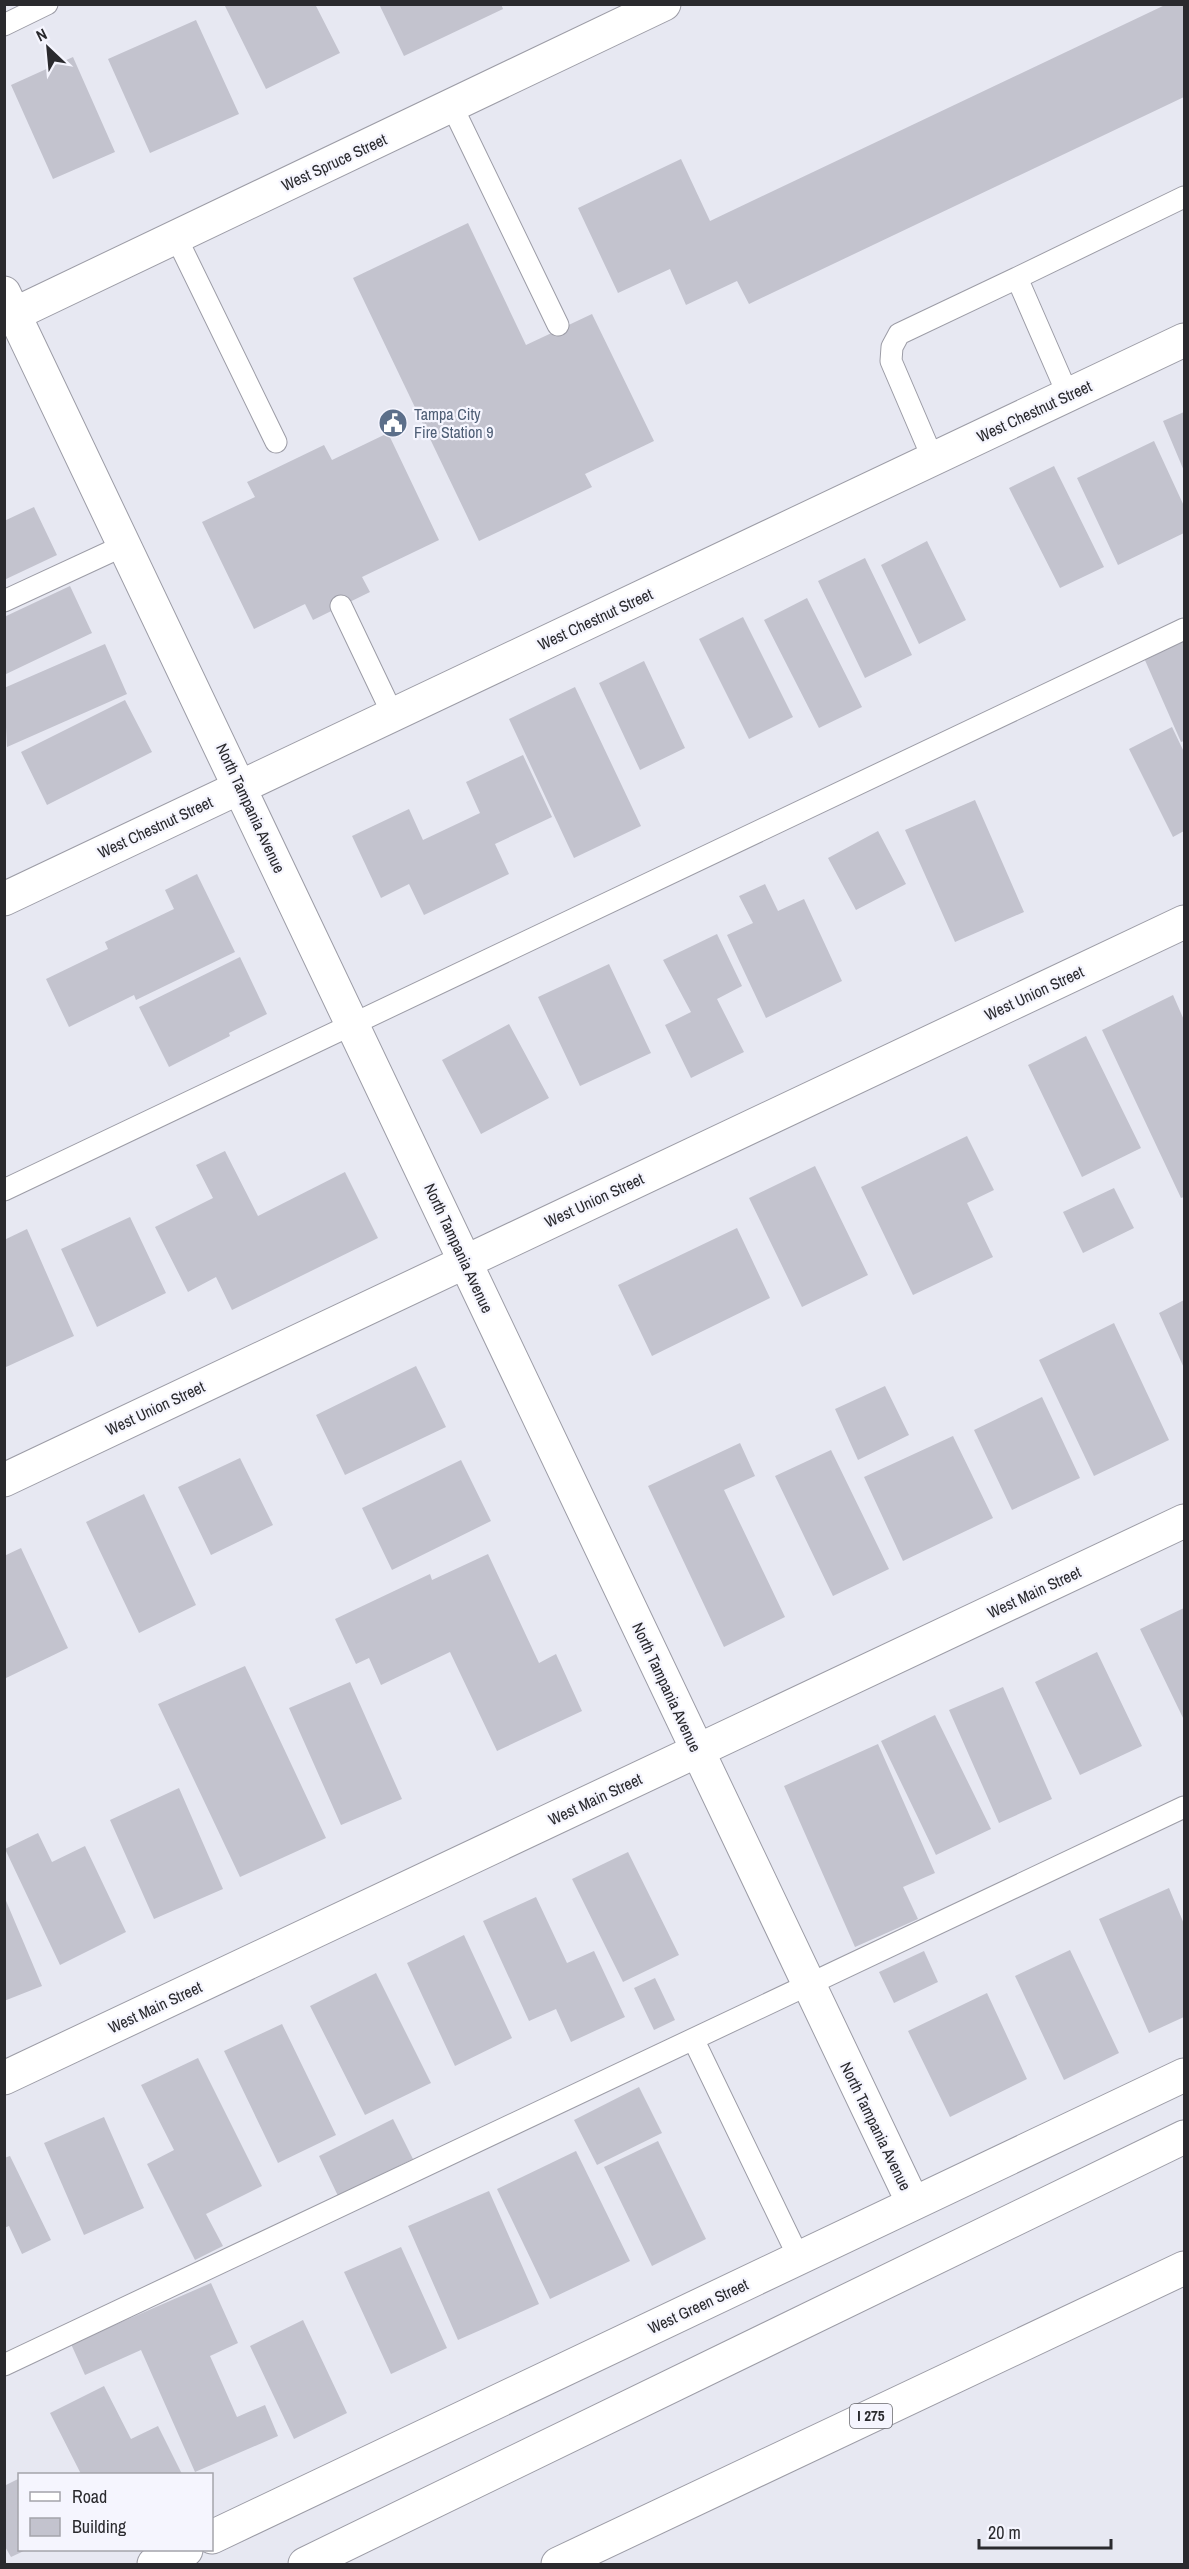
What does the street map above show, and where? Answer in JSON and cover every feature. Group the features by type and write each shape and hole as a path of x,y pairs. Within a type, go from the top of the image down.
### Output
{"main road":[{"name":"West Spruce Street","path":"8,308 176,237 664,4"},
{"name":"North Tampania Avenue","path":"8,308 241,787 913,2203"},
{"name":"West Chestnut Street","path":"4,898 1185,340"},
{"name":"West Union Street","path":"4,1480 1185,922"},
{"name":"West Main Street","path":"4,2078 1185,1521"},
{"name":"West Green Street","path":"213,2537 1185,2075"},
{"path":"305,2565 1185,2137"},
{"name":"I 275","path":"558,2565 1185,2268"},
{"path":"154,2565 184,2551"}],"lane":[{"path":"4,25 47,4"},
{"path":"452,106 558,325"},
{"path":"933,459 891,361 892,347 899,334 1185,197"},
{"path":"176,237 276,442"},
{"path":"1017,278 1068,395"},
{"path":"4,601 125,545"},
{"path":"341,606 393,715"},
{"path":"4,1190 1185,630"},
{"path":"4,2365 1185,1807"},
{"path":"698,2049 799,2258"}],"building":[{"path":"224,4 315,4 340,53 266,89"},
{"path":"379,4 501,4 503,9 404,56"},
{"path":"1165,5 1184,5 1184,97 749,304 737,281 686,305 670,269 618,293 578,208 681,159 710,221"},
{"path":"196,20 239,114 150,153 108,59"},
{"path":"73,57 115,152 53,179 11,85"},
{"path":"468,223 526,345 592,314 654,441 585,474 592,487 479,541 353,278"},
{"path":"1184,412 1184,471 1163,421"},
{"path":"388,433 439,540 362,577 370,592 313,620 305,604 254,629 202,522 255,497 247,482 324,445 332,460"},
{"path":"1154,441 1184,506 1184,533 1118,565 1077,478"},
{"path":"1054,466 1104,567 1060,588 1009,488"},
{"path":"34,507 57,555 4,580 4,521"},
{"path":"927,541 966,620 919,644 881,565"},
{"path":"865,558 912,655 865,678 818,581"},
{"path":"70,586 92,633 4,675 4,617"},
{"path":"807,598 862,707 819,728 764,620"},
{"path":"743,617 793,717 749,739 699,639"},
{"path":"1184,640 1184,741 1181,742 1144,658"},
{"path":"105,644 127,694 7,747 4,688"},
{"path":"644,661 685,748 640,770 599,683"},
{"path":"575,687 641,826 574,858 509,719"},
{"path":"125,700 152,752 47,805 21,752"},
{"path":"1172,727 1184,752 1184,831 1173,837 1129,749"},
{"path":"523,755 552,817 495,844 509,874 424,915 409,884 381,898 352,836 409,809 423,840 480,813 466,782"},
{"path":"975,800 1024,912 955,942 905,830"},
{"path":"878,831 906,884 856,910 828,858"},
{"path":"197,874 235,952 136,1000 134,995 69,1027 46,979 108,949 105,942 174,909 165,890"},
{"path":"765,884 778,911 804,899 842,981 766,1018 727,935 753,923 739,896"},
{"path":"717,934 742,986 717,999 744,1052 691,1078 665,1025 691,1012 663,960"},
{"path":"240,957 267,1014 169,1067 139,1007"},
{"path":"609,964 651,1053 580,1086 538,997"},
{"path":"1173,995 1184,1020 1184,1197 1181,1198 1102,1030"},
{"path":"509,1024 549,1098 481,1134 442,1060"},
{"path":"1086,1036 1141,1148 1082,1177 1028,1065"},
{"path":"967,1136 994,1190 967,1203 993,1257 913,1295 861,1187"},
{"path":"225,1151 258,1216 345,1172 378,1238 232,1310 216,1277 188,1292 155,1227 213,1198 196,1165"},
{"path":"815,1166 868,1275 802,1307 749,1198"},
{"path":"1114,1188 1134,1228 1083,1253 1063,1212"},
{"path":"130,1217 166,1293 97,1327 61,1249"},
{"path":"737,1228 770,1298 652,1356 618,1285"},
{"path":"27,1229 74,1336 6,1367 4,1240"},
{"path":"1184,1300 1184,1368 1159,1313"},
{"path":"1114,1323 1169,1440 1094,1476 1039,1360"},
{"path":"416,1366 446,1427 345,1475 316,1415"},
{"path":"885,1386 909,1435 858,1460 835,1409"},
{"path":"1042,1397 1080,1478 1012,1510 974,1430"},
{"path":"953,1436 993,1518 903,1561 864,1477"},
{"path":"740,1443 755,1476 724,1490 785,1617 724,1647 648,1486"},
{"path":"831,1450 889,1569 833,1596 775,1476"},
{"path":"240,1458 273,1525 211,1555 178,1487"},
{"path":"461,1460 491,1521 392,1570 362,1508"},
{"path":"144,1494 196,1605 139,1633 86,1522"},
{"path":"21,1548 68,1648 4,1679 4,1556"},
{"path":"488,1554 539,1663 556,1654 582,1711 497,1751 450,1652 381,1685 369,1658 356,1664 335,1619 430,1574 432,1580"},
{"path":"1184,1608 1184,1720 1140,1629"},
{"path":"1097,1652 1142,1746 1080,1775 1035,1682"},
{"path":"245,1666 326,1838 240,1877 158,1704"},
{"path":"350,1682 402,1799 341,1825 289,1708"},
{"path":"1003,1687 1052,1799 999,1823 949,1710"},
{"path":"935,1715 991,1829 936,1855 881,1741"},
{"path":"878,1744 935,1873 903,1887 918,1919 855,1947 784,1786"},
{"path":"179,1788 223,1889 154,1919 110,1820"},
{"path":"38,1833 52,1862 85,1846 126,1932 60,1965 5,1849"},
{"path":"628,1852 679,1955 623,1982 572,1879"},
{"path":"1169,1888 1184,1924 1184,2017 1149,2033 1099,1919"},
{"path":"4,1896 42,1986 4,2001"},
{"path":"536,1897 567,1963 594,1951 625,2017 571,2042 556,2009 529,2021 483,1921"},
{"path":"464,1935 512,2038 455,2066 407,1963"},
{"path":"1070,1950 1119,2053 1064,2080 1015,1976"},
{"path":"924,1951 938,1982 894,2003 879,1972"},
{"path":"376,1973 431,2083 365,2115 310,2006"},
{"path":"655,1978 675,2020 654,2030 634,1988"},
{"path":"987,1993 1027,2079 950,2117 908,2031"},
{"path":"282,2024 336,2135 278,2163 224,2051"},
{"path":"198,2058 262,2186 206,2214 223,2246 195,2260 147,2164 174,2150 141,2085"},
{"path":"639,2087 662,2133 597,2165 574,2120"},
{"path":"104,2117 144,2208 84,2235 44,2143"},
{"path":"393,2119 413,2159 338,2196 319,2156"},
{"path":"658,2141 706,2239 652,2266 604,2167"},
{"path":"576,2151 630,2261 550,2299 497,2189"},
{"path":"10,2156 51,2240 22,2254 9,2226 4,2228 4,2158"},
{"path":"489,2191 539,2304 458,2340 408,2226"},
{"path":"401,2247 447,2348 391,2374 344,2272"},
{"path":"211,2283 238,2343 210,2356 237,2417 265,2405 278,2436 195,2472 141,2350 85,2375 71,2344"},
{"path":"303,2320 347,2413 294,2439 250,2346"},
{"path":"104,2386 131,2439 158,2426 182,2473 80,2473 50,2413"},
{"path":"18,2479 18,2551 24,2551 11,2557 4,2545 4,2486"}],"place":[{"name":"Tampa City Fire Station 9","path":"393,423"}]}
